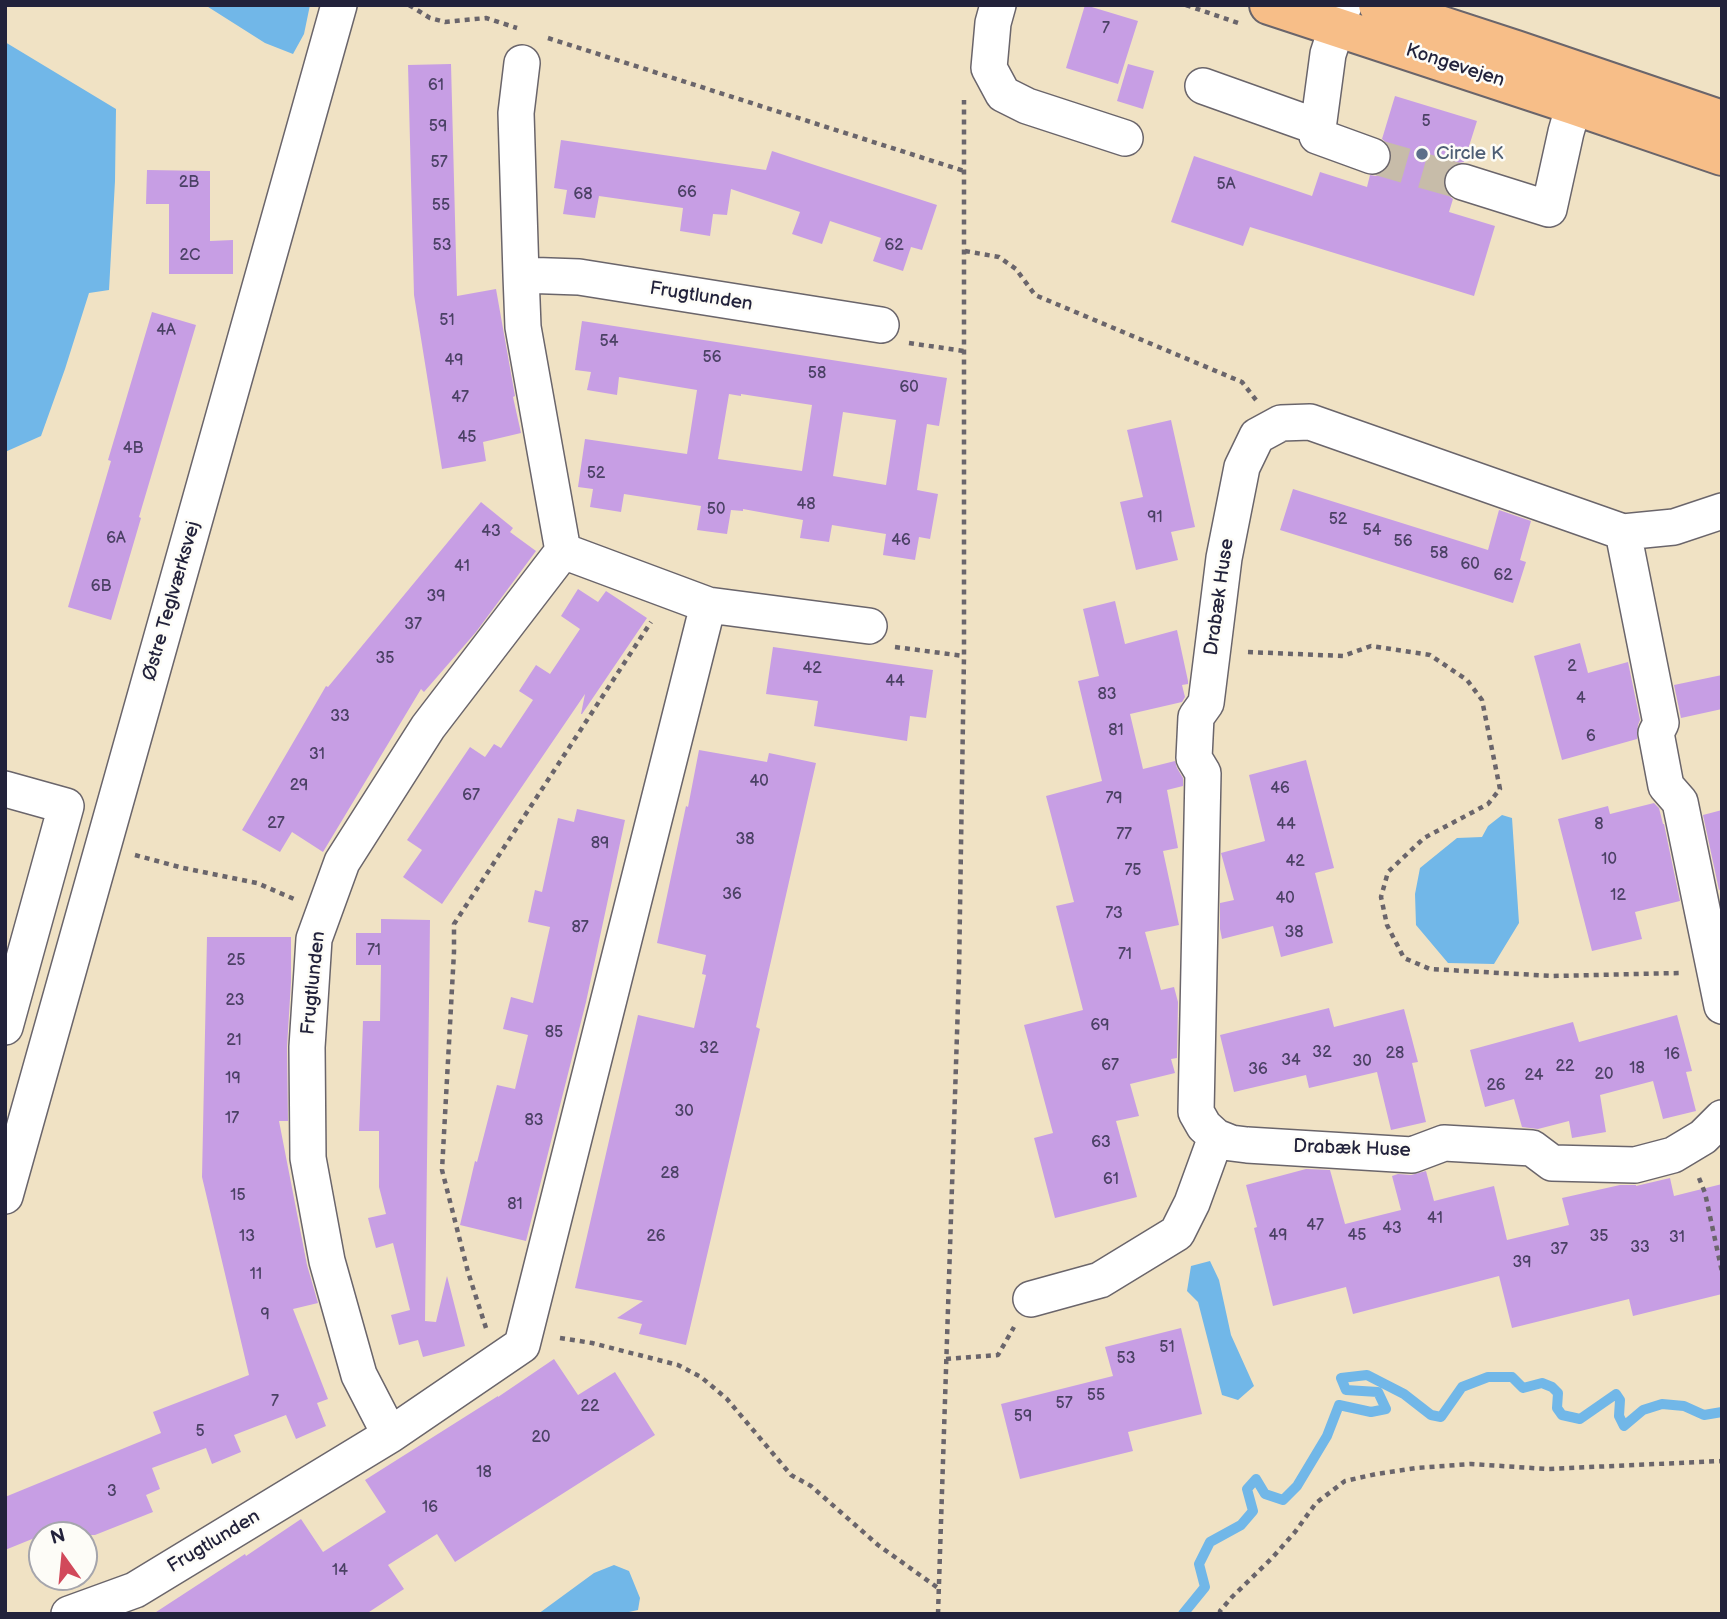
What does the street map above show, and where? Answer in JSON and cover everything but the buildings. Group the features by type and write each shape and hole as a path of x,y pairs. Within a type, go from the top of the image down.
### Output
{"main road":[{"name":"Kongevejen","path":"1269,5 1340,17 1578,89 1722,120"},
{"name":"Kongevejen","path":"1378,5 1516,50 1578,89 1722,156"}],"street":[{"name":"Østre Teglværksvej","path":"5,1196 339,5"},
{"path":"998,5 993,23 989,68 1003,94 1027,106 1125,138"},
{"path":"1340,17 1328,54 1317,136 1372,156"},
{"path":"529,43 516,113 523,327 563,551 708,605 869,626"},
{"path":"1203,86 1318,127"},
{"path":"1463,182 1549,208 1578,89"},
{"name":"Frugtlunden","path":"521,275 579,277 881,325"},
{"path":"1276,425 1310,422 1623,532 1674,527 1722,511"},
{"name":"Drabæk Huse","path":"1276,425 1257,436 1242,467 1224,558 1206,703 1196,717 1194,758 1203,773 1196,1112 1204,1126 1216,1137 1247,1145 1412,1155 1444,1143 1532,1148 1552,1163 1635,1165 1673,1156 1703,1137 1722,1118"},
{"path":"1623,532 1661,723 1656,733 1666,786 1680,802 1722,1006"},
{"name":"Frugtlunden","path":"390,1435 359,1375 327,1261 308,1158 307,1047 314,939 342,862 428,727 563,551"},
{"name":"Frugtlunden","path":"69,1614 135,1590 390,1435 523,1345 708,605"},
{"path":"5,789 66,806 5,1027"},
{"path":"1031,1299 1100,1280 1177,1233 1192,1203 1216,1137"}],"path":[{"path":"409,5 430,18 445,22 486,18 529,43 964,171"},
{"path":"938,1614 959,973 964,656 965,89"},
{"path":"965,251 999,257 1016,269 1035,295 1242,382 1276,425"},
{"path":"881,325 882,339 964,351"},
{"path":"497,1363 468,1272 442,1170 454,923 672,591"},
{"path":"869,626 880,644 964,656"},
{"path":"1213,651 1343,656 1371,646 1430,655 1467,680 1482,700 1500,789 1488,803 1424,838 1388,873 1381,897 1387,925 1404,958 1430,969 1553,976 1715,972"},
{"path":"103,847 183,868 257,883 324,912"},
{"path":"1687,1147 1705,1193 1722,1272"},
{"path":"946,1359 998,1355 1031,1299"},
{"path":"525,1334 592,1343 678,1365 701,1377 727,1399 791,1475 811,1486 878,1545 939,1589"},
{"path":"1220,1614 1232,1597 1295,1532 1316,1503 1345,1480 1416,1468 1471,1464 1547,1469 1722,1461"}],"water":[{"path":"205,5 310,5 304,34 293,54 265,43"},
{"path":"5,42 116,109 109,290 89,293 41,436 5,452"},
{"path":"1502,815 1512,818 1519,923 1494,964 1448,963 1416,925 1415,894 1420,868 1457,838 1482,837 1488,826"},
{"path":"1210,1261 1219,1280 1231,1335 1254,1386 1238,1400 1222,1395 1198,1302 1187,1291 1191,1266"},
{"path":"614,1565 629,1571 640,1598 638,1610 620,1614 538,1614 594,1573"}],"waterway":[{"path":"1183,1614 1205,1587 1199,1564 1210,1542 1241,1525 1253,1511 1247,1489 1256,1479 1265,1494 1283,1500 1297,1486 1327,1436 1339,1405 1371,1412 1386,1409 1378,1392 1346,1390 1341,1378 1367,1375 1404,1394 1431,1415 1441,1417 1462,1387 1488,1377 1512,1377 1523,1388 1542,1383 1552,1387 1558,1393 1557,1408 1562,1415 1580,1419 1616,1394 1620,1400 1619,1416 1624,1426 1643,1410 1662,1404 1684,1406 1704,1415 1722,1412"}],"tunnel":[{"path":"1372,156 1463,182"}],"place":[{"name":"Circle K","path":"1422,154"}]}
